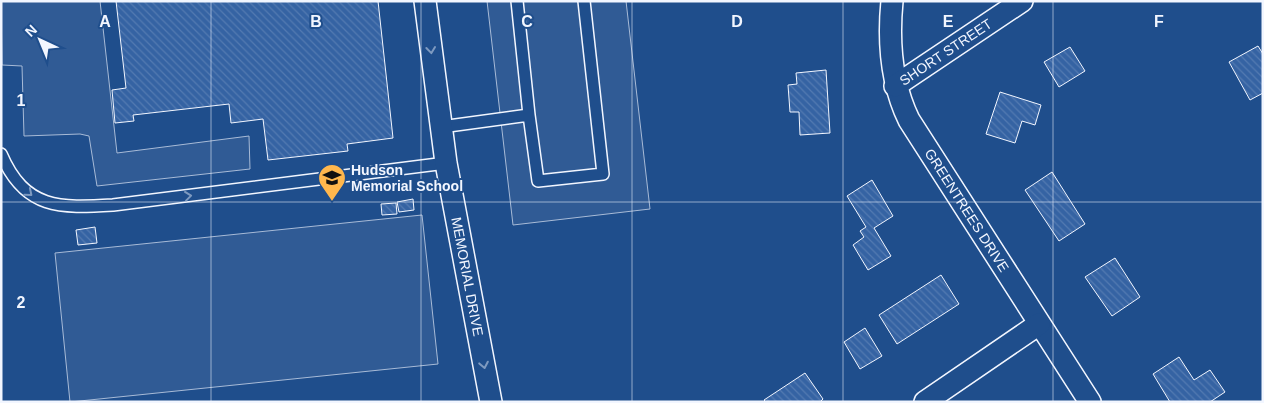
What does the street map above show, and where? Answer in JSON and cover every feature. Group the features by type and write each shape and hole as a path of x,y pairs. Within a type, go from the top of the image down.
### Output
{"street":[{"name":"MEMORIAL DRIVE","path":"425,1 446,163 492,402"},
{"name":"GREENTREES DRIVE","path":"892,1 890,38 895,86 909,120 1090,402"},
{"name":"SHORT STREET","path":"895,86 1022,1"},
{"path":"925,402 1040,324"}],"lane":[{"path":"516,1 538,181 603,174 584,1"},
{"path":"441,127 529,115"},
{"path":"1,154 19,184 33,197 53,205 71,207 114,205 446,163"}],"shaded area":[{"path":"1,1 100,1 117,153 249,136 250,169 97,186 89,136 80,134 24,136 22,66 2,65"},
{"path":"487,1 626,1 650,209 513,225"},
{"path":"422,215 438,364 70,402 55,253"}],"building":[{"path":"116,1 378,1 393,138 347,144 348,151 268,160 263,119 231,123 229,104 133,115 134,121 115,123 112,90 126,88"},
{"path":"1258,46 1263,54 1263,93 1250,100 1229,62"},
{"path":"1070,47 1085,71 1059,87 1044,62"},
{"path":"826,70 830,133 800,135 799,112 790,112 788,85 797,84 796,73"},
{"path":"1000,92 1041,105 1035,125 1022,121 1015,143 986,134"},
{"path":"1052,172 1085,224 1059,241 1025,190"},
{"path":"872,180 893,216 874,228 891,256 868,270 853,245 864,237 860,231 866,227 847,196"},
{"path":"413,199 414,210 399,212 397,202"},
{"path":"396,203 397,214 382,215 381,204"},
{"path":"95,227 97,243 78,245 76,230"},
{"path":"1115,258 1140,297 1112,316 1085,277"},
{"path":"941,275 959,304 897,344 879,315"},
{"path":"865,328 882,356 860,369 844,342"},
{"path":"1179,357 1194,380 1210,370 1225,392 1210,402 1170,402 1153,374"},
{"path":"805,373 823,399 820,402 766,402 764,400"}],"place":[{"name":"Hudson Memorial School","path":"332,202"}]}
